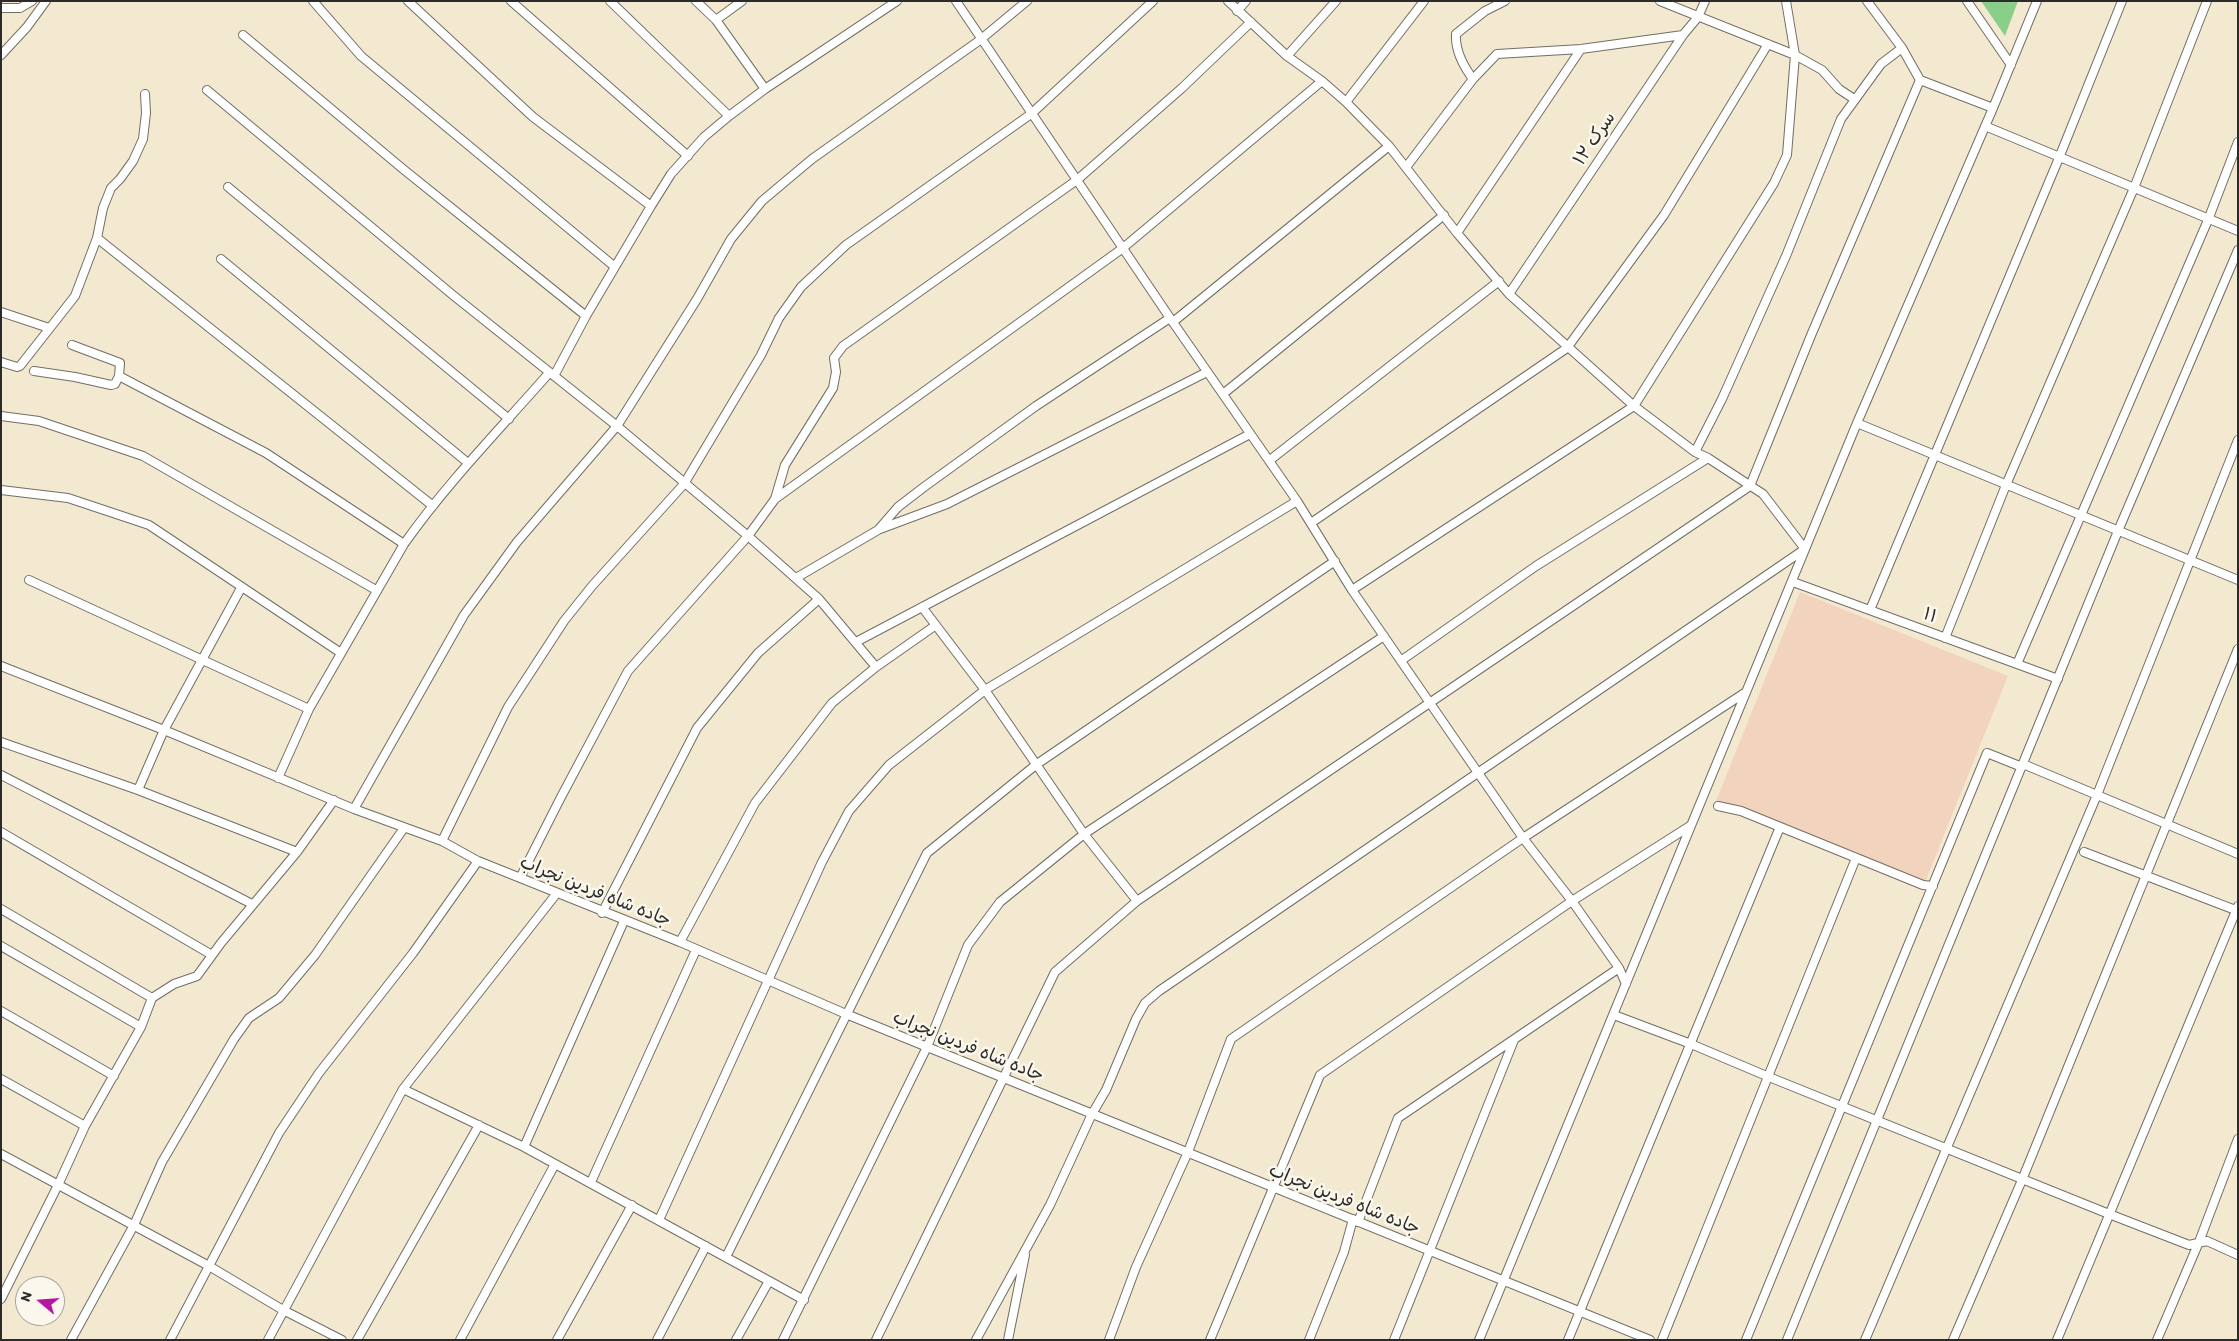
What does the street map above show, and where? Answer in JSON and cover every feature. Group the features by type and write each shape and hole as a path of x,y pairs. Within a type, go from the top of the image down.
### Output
{"street":[{"path":"1,8 20,8 32,1"},
{"path":"1,55 27,27 46,1"},
{"path":"313,1 361,56 615,267"},
{"path":"408,1 533,118 651,206"},
{"path":"511,1 688,156"},
{"path":"610,1 729,116"},
{"path":"696,1 716,20 765,89"},
{"path":"716,20 742,1"},
{"path":"278,778 309,709 404,544 432,506 468,463 551,375 671,174 704,137 729,116 765,89 897,1"},
{"path":"956,1 980,40 1207,372 1270,460 1352,590 1402,660 1477,773 1619,968 1626,984"},
{"path":"354,809 464,615 518,542 617,426 697,300 731,239 762,201 812,159 980,40 1027,1"},
{"path":"442,842 508,707 564,621 592,586 684,484 761,354 779,318 801,287 846,245 1031,114 1153,1"},
{"path":"1228,1 1236,11 1251,22 1287,56 1322,81 1346,102 1389,146 1407,166 1457,233 1509,294 1567,348 1634,406 1695,452 1708,458 1763,494 1805,549"},
{"path":"1236,11 1246,1"},
{"path":"1287,56 1336,1"},
{"path":"1346,102 1424,1"},
{"path":"1473,79 1465,68 1456,44 1456,34 1484,11 1505,1"},
{"path":"1660,1 1795,55 1822,70 1839,89 1854,99"},
{"name":"سرک ۱۲","path":"1509,294 1683,35 1698,17 1705,1"},
{"path":"1352,590 1634,406 1769,191 1787,155 1795,55 1786,1"},
{"path":"1867,1 1902,48 1920,80 1993,108"},
{"path":"1967,1 2011,65"},
{"path":"1479,1340 1857,423 1993,108 2037,1"},
{"path":"1870,610 2059,158 2122,1"},
{"path":"1945,638 2006,485 2134,188 2207,1"},
{"path":"775,499 785,466 834,388 836,372 834,358 843,346 1077,180 1182,88 1251,22"},
{"path":"243,35 403,169 586,316"},
{"path":"1407,166 1473,79 1497,54 1581,49 1683,35"},
{"path":"1311,523 1567,348 1664,215 1768,44"},
{"path":"1695,452 1722,399 1786,256 1841,120 1854,99 1881,64 1902,48"},
{"path":"1457,233 1581,49"},
{"path":"876,1340 1055,972 1137,901 1750,486 1812,333 1920,80"},
{"path":"520,878 628,671 748,536 775,499 1123,248 1322,81"},
{"path":"207,90 454,296 617,426 748,536 819,600 876,667"},
{"path":"1,362 17,367 75,296 97,238 103,208 111,188 133,161 143,138 146,113 145,94"},
{"path":"1985,126 2238,231"},
{"path":"2017,664 2208,220 2238,142"},
{"path":"878,530 898,507 1036,406 1172,320 1389,146"},
{"path":"228,187 509,419"},
{"path":"1223,394 1444,215"},
{"path":"97,238 432,506"},
{"path":"1787,1340 2118,531 2238,250"},
{"path":"220,259 468,463"},
{"path":"1270,460 1499,281"},
{"path":"1,312 49,328"},
{"path":"34,371 75,377 113,386 119,376 120,363 72,345"},
{"path":"796,578 878,530 947,504 1207,372"},
{"path":"119,376 266,453 404,544"},
{"path":"1,416 39,420 143,456 376,590"},
{"path":"1857,423 2238,580"},
{"path":"856,642 1250,434"},
{"path":"1866,1340 2097,794 2238,440"},
{"path":"1402,660 1536,566 1708,458"},
{"path":"1,490 68,498 149,525 341,653"},
{"path":"659,1220 822,862 849,811 888,765 985,690 1297,501"},
{"path":"976,1340 1050,1205 1092,1114 1106,1090 1145,1003 1159,991 1805,549"},
{"path":"726,1257 927,853 1037,764 1335,561"},
{"path":"29,580 309,709"},
{"name":"۱۱","path":"1792,582 2058,679"},
{"path":"138,790 164,730 241,588"},
{"path":"602,913 697,728 758,652 819,600"},
{"path":"922,607 985,690 1084,834 1137,901"},
{"path":"680,942 755,803 832,703 876,667 936,625"},
{"path":"784,1340 927,1047 968,944 1000,902 1084,834 1384,636"},
{"path":"1953,1340 2022,1180 2144,875 2167,824 2238,649"},
{"name":"جاده شاه فردین نجراب","path":"1,666 164,730 354,809 442,842 478,861 602,913 680,942 846,1014 1650,1340"},
{"path":"1109,1340 1136,1267 1188,1152 1231,1039 1523,838 1746,691"},
{"path":"1,742 138,790 297,852"},
{"path":"1746,1340 1987,753 2097,794 2238,854"},
{"path":"1,775 252,904"},
{"path":"1,1299 59,1183 85,1126 142,1027 152,998 174,984 197,976 252,904 297,852 334,800"},
{"path":"1718,806 1741,811 1923,885 1933,886"},
{"path":"1210,1340 1320,1075 1572,901 1690,826"},
{"path":"1568,1340 1780,826"},
{"path":"71,1340 134,1225 162,1162 234,1039 248,1018 279,998 315,955 404,828"},
{"path":"1,832 212,955"},
{"path":"2057,1340 2237,909 2084,852"},
{"path":"1662,1340 1856,858"},
{"path":"170,1340 279,1133 319,1073 413,953 478,861"},
{"path":"268,1340 404,1089 557,893"},
{"path":"1,909 152,998"},
{"path":"524,1147 624,921"},
{"path":"1,946 142,1027"},
{"path":"591,1182 696,950"},
{"path":"1310,1340 1398,1118 1619,968"},
{"path":"1,1011 114,1076"},
{"path":"1614,1015 1691,1044 2022,1180 2189,1245 2206,1242 2238,1255"},
{"path":"1394,1340 1514,1040"},
{"path":"1,1079 85,1126"},
{"path":"404,1089 524,1147 591,1182 804,1300"},
{"path":"357,1340 479,1125"},
{"path":"2157,1340 2238,1139"},
{"path":"1,1154 59,1183 210,1266 283,1310 342,1340"},
{"path":"460,1340 554,1164"},
{"path":"557,1340 632,1205"},
{"path":"657,1340 706,1246"},
{"path":"1008,1340 1027,1246"},
{"path":"736,1340 769,1280"}],"shaded area":[{"path":"1800,592 2008,676 1924,885 1716,801"}],"green space":[{"path":"1981,1 2018,1 2005,36"}]}
